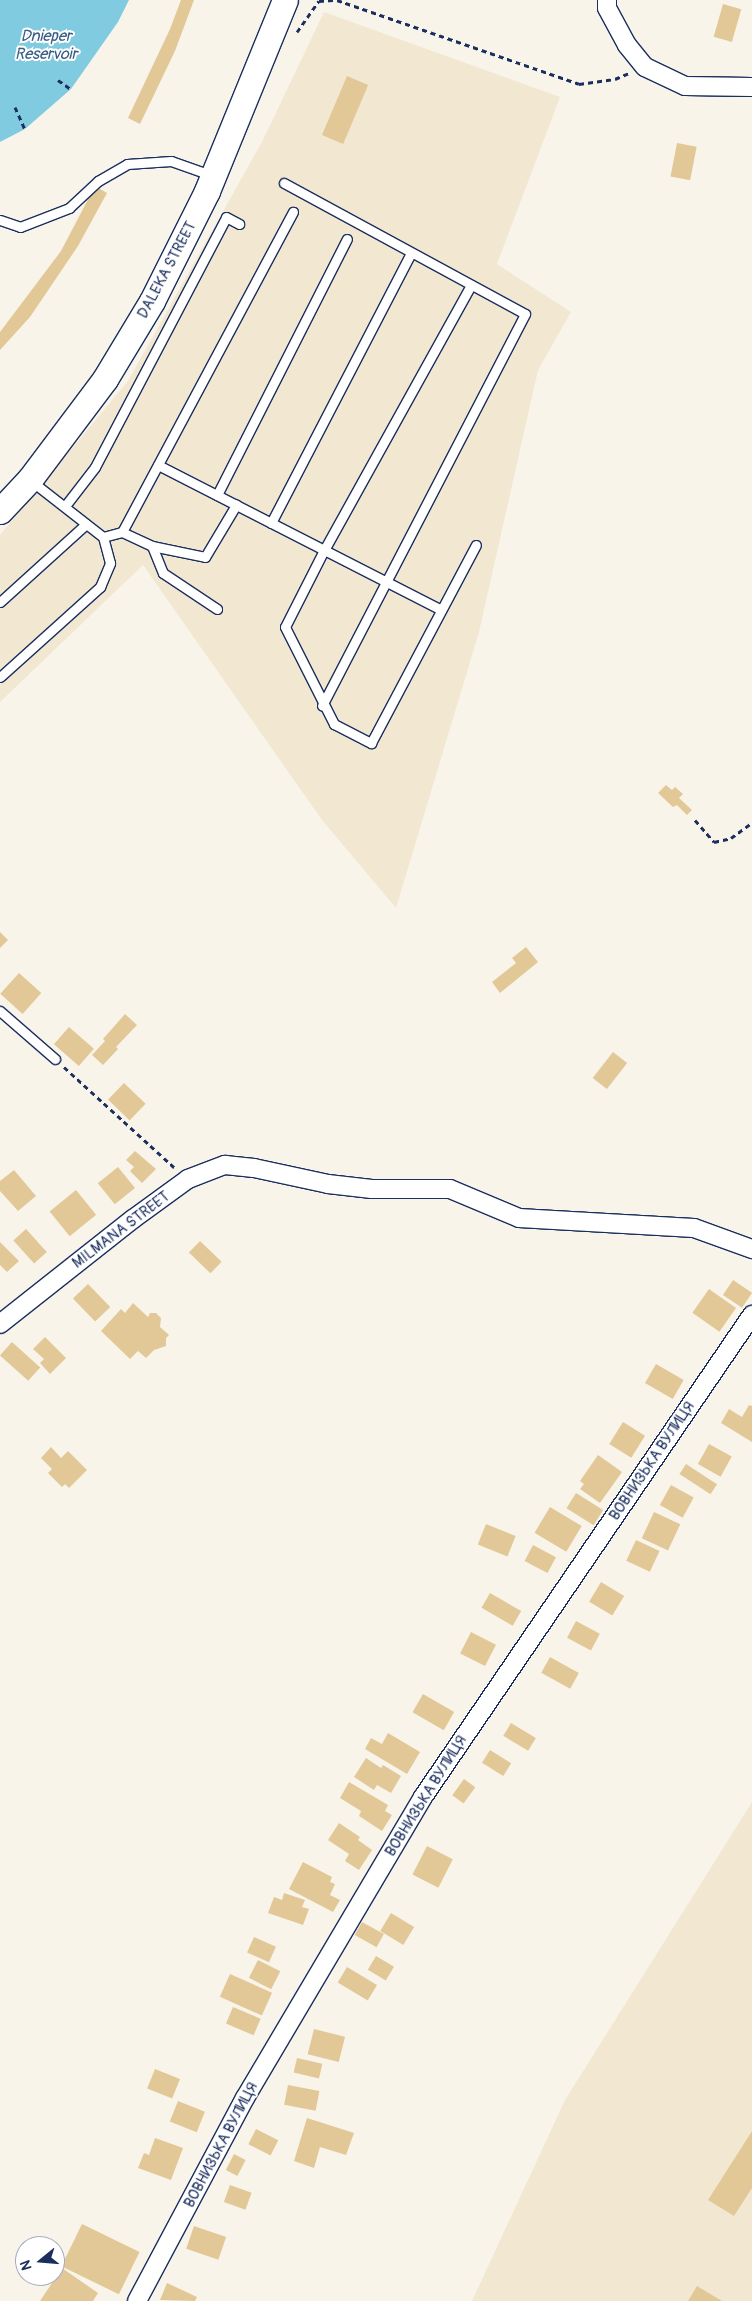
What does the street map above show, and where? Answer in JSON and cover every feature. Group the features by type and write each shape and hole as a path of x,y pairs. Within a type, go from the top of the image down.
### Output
{"street":[{"path":"607,0 607,8 627,45 645,67 685,86 752,87"},
{"name":"DALEKA STREET","path":"0,511 30,480 114,364 152,301 214,176 280,11"},
{"name":"MILMANA STREET","path":"0,1324 133,1219 188,1179 225,1165 254,1168 328,1184 363,1188 450,1188 519,1218 694,1228 752,1249"},
{"name":"ВОВНИЗЬКА ВУЛИЦЯ","path":"138,2301 245,2098 422,1797 752,1315"}],"lane":[{"path":"0,220 20,227 69,208 98,181 128,164 171,161 214,176"},
{"path":"284,183 525,314 322,705"},
{"path":"122,532 293,212"},
{"path":"64,506 95,466 226,217 239,224"},
{"path":"216,495 347,238"},
{"path":"271,523 411,253"},
{"path":"471,285 324,550 285,627 322,705 334,724 371,743 476,545"},
{"path":"158,465 441,610"},
{"path":"0,677 100,587 110,563 103,537 30,480"},
{"path":"103,537 122,532 152,546 204,557 236,505"},
{"path":"0,602 86,524"},
{"path":"152,546 163,574 218,609"},
{"path":"0,1011 55,1058"}],"path":[{"path":"280,11 296,32 319,1 333,0"},
{"path":"338,0 579,84 615,79 645,67"},
{"path":"58,80 71,89"},
{"path":"14,107 25,129"},
{"path":"695,820 714,842 731,838 752,823"},
{"path":"55,1058 188,1179"}],"shaded area":[{"path":"324,12 560,97 497,264 571,312 538,370 479,632 396,908 322,820 143,565 0,702 0,535 128,381 263,140"},
{"path":"752,1802 752,2301 472,2301 565,2100"}],"water":[{"name":"Dnieper Reservoir","path":"0,0 129,0 118,22 71,89 25,129 0,142"}],"building":[{"path":"181,0 194,0 175,51 140,124 128,118 170,29"},
{"path":"723,4 741,9 732,42 714,37"},
{"path":"347,76 368,85 343,144 322,135"},
{"path":"677,143 697,147 690,180 671,176"},
{"path":"95,186 107,193 78,246 30,317 0,350 0,332 61,251"},
{"path":"666,785 672,790 675,787 683,794 679,798 692,810 687,815 677,805 673,807 658,793"},
{"path":"0,932 8,940 0,948"},
{"path":"526,947 538,962 500,993 492,982 516,963 512,958"},
{"path":"19,973 41,993 23,1014 0,994"},
{"path":"125,1014 137,1025 116,1047 118,1049 103,1065 92,1055"},
{"path":"69,1027 94,1049 79,1066 54,1044"},
{"path":"613,1052 627,1063 607,1089 593,1078"},
{"path":"124,1083 146,1104 130,1120 108,1100"},
{"path":"135,1151 156,1169 142,1183 130,1171 134,1167 126,1160"},
{"path":"118,1167 135,1188 115,1204 98,1183"},
{"path":"14,1170 36,1196 18,1211 0,1191 0,1181"},
{"path":"76,1190 96,1215 70,1236 50,1211"},
{"path":"26,1229 47,1252 34,1263 13,1240"},
{"path":"200,1241 222,1262 210,1273 189,1253"},
{"path":"0,1242 19,1261 7,1272 0,1265"},
{"path":"733,1280 752,1293 742,1308 723,1295"},
{"path":"88,1284 110,1307 95,1322 73,1299"},
{"path":"709,1289 736,1308 719,1332 692,1313"},
{"path":"133,1303 148,1317 150,1313 156,1313 161,1318 160,1327 169,1335 166,1338 166,1346 154,1350 146,1358 138,1351 130,1359 101,1331 121,1309 125,1313"},
{"path":"45,1337 66,1358 50,1374 40,1363 44,1359 33,1349"},
{"path":"12,1342 40,1367 28,1381 0,1355"},
{"path":"656,1364 684,1380 673,1399 645,1383"},
{"path":"749,1405 752,1406 752,1442 721,1423 729,1409 742,1417"},
{"path":"623,1422 645,1436 631,1458 609,1444"},
{"path":"709,1444 732,1457 721,1477 698,1464"},
{"path":"51,1447 61,1458 68,1451 87,1470 69,1488 65,1484 62,1487 48,1473 52,1469 41,1458"},
{"path":"598,1455 622,1472 600,1503 580,1489 584,1484 580,1481"},
{"path":"686,1464 717,1484 710,1494 679,1474"},
{"path":"671,1485 694,1498 683,1518 660,1505"},
{"path":"576,1493 603,1510 594,1525 566,1508"},
{"path":"550,1507 582,1526 566,1552 535,1533"},
{"path":"654,1512 680,1524 668,1551 642,1538"},
{"path":"486,1524 516,1536 507,1556 478,1544"},
{"path":"636,1540 660,1551 650,1572 626,1561"},
{"path":"533,1545 556,1557 548,1573 525,1561"},
{"path":"601,1582 624,1596 612,1616 589,1602"},
{"path":"490,1593 521,1611 513,1626 482,1608"},
{"path":"576,1621 600,1634 591,1650 567,1638"},
{"path":"471,1632 496,1645 485,1666 460,1653"},
{"path":"550,1657 579,1673 570,1689 541,1673"},
{"path":"423,1694 454,1712 444,1730 413,1712"},
{"path":"511,1723 536,1738 528,1751 503,1736"},
{"path":"388,1733 420,1752 407,1774 365,1749 371,1738 382,1744"},
{"path":"490,1750 511,1763 503,1776 482,1763"},
{"path":"366,1758 381,1768 383,1765 401,1776 391,1793 377,1785 374,1790 354,1777"},
{"path":"464,1779 475,1787 464,1803 452,1795"},
{"path":"349,1782 388,1805 385,1811 392,1815 382,1831 359,1816 361,1811 340,1798"},
{"path":"339,1823 360,1837 358,1840 372,1850 359,1870 345,1861 349,1854 328,1840"},
{"path":"427,1846 453,1859 438,1888 412,1875"},
{"path":"303,1862 332,1877 330,1882 335,1884 330,1895 340,1900 333,1912 289,1889"},
{"path":"284,1893 305,1900 302,1907 309,1909 303,1925 268,1913 274,1897 282,1900"},
{"path":"391,1913 414,1927 403,1945 380,1931"},
{"path":"362,1922 384,1934 377,1947 355,1935"},
{"path":"254,1937 276,1947 269,1962 247,1953"},
{"path":"376,1956 394,1967 386,1981 368,1970"},
{"path":"258,1960 280,1971 271,1989 249,1978"},
{"path":"347,1967 377,1985 368,2000 338,1982"},
{"path":"230,1974 272,1993 262,2016 220,1997"},
{"path":"233,2007 261,2019 254,2035 226,2024"},
{"path":"314,2029 345,2037 339,2062 308,2054"},
{"path":"297,2058 322,2064 319,2078 294,2073"},
{"path":"155,2069 180,2079 172,2099 147,2088"},
{"path":"288,2085 319,2091 316,2111 284,2105"},
{"path":"178,2101 205,2112 197,2132 170,2121"},
{"path":"307,2118 354,2133 346,2155 320,2147 314,2168 294,2161"},
{"path":"256,2129 278,2140 271,2155 248,2144"},
{"path":"752,2131 752,2188 734,2216 708,2200"},
{"path":"155,2138 183,2148 171,2180 138,2168 144,2153 149,2155"},
{"path":"234,2154 246,2160 237,2176 226,2170"},
{"path":"230,2185 252,2193 245,2210 224,2202"},
{"path":"82,2224 140,2252 119,2294 65,2268 65,2259"},
{"path":"194,2226 226,2237 218,2260 186,2249"},
{"path":"65,2270 98,2293 93,2301 40,2301 50,2286 65,2286"},
{"path":"167,2283 197,2297 195,2301 160,2300"},
{"path":"697,2286 722,2301 688,2301"}]}
